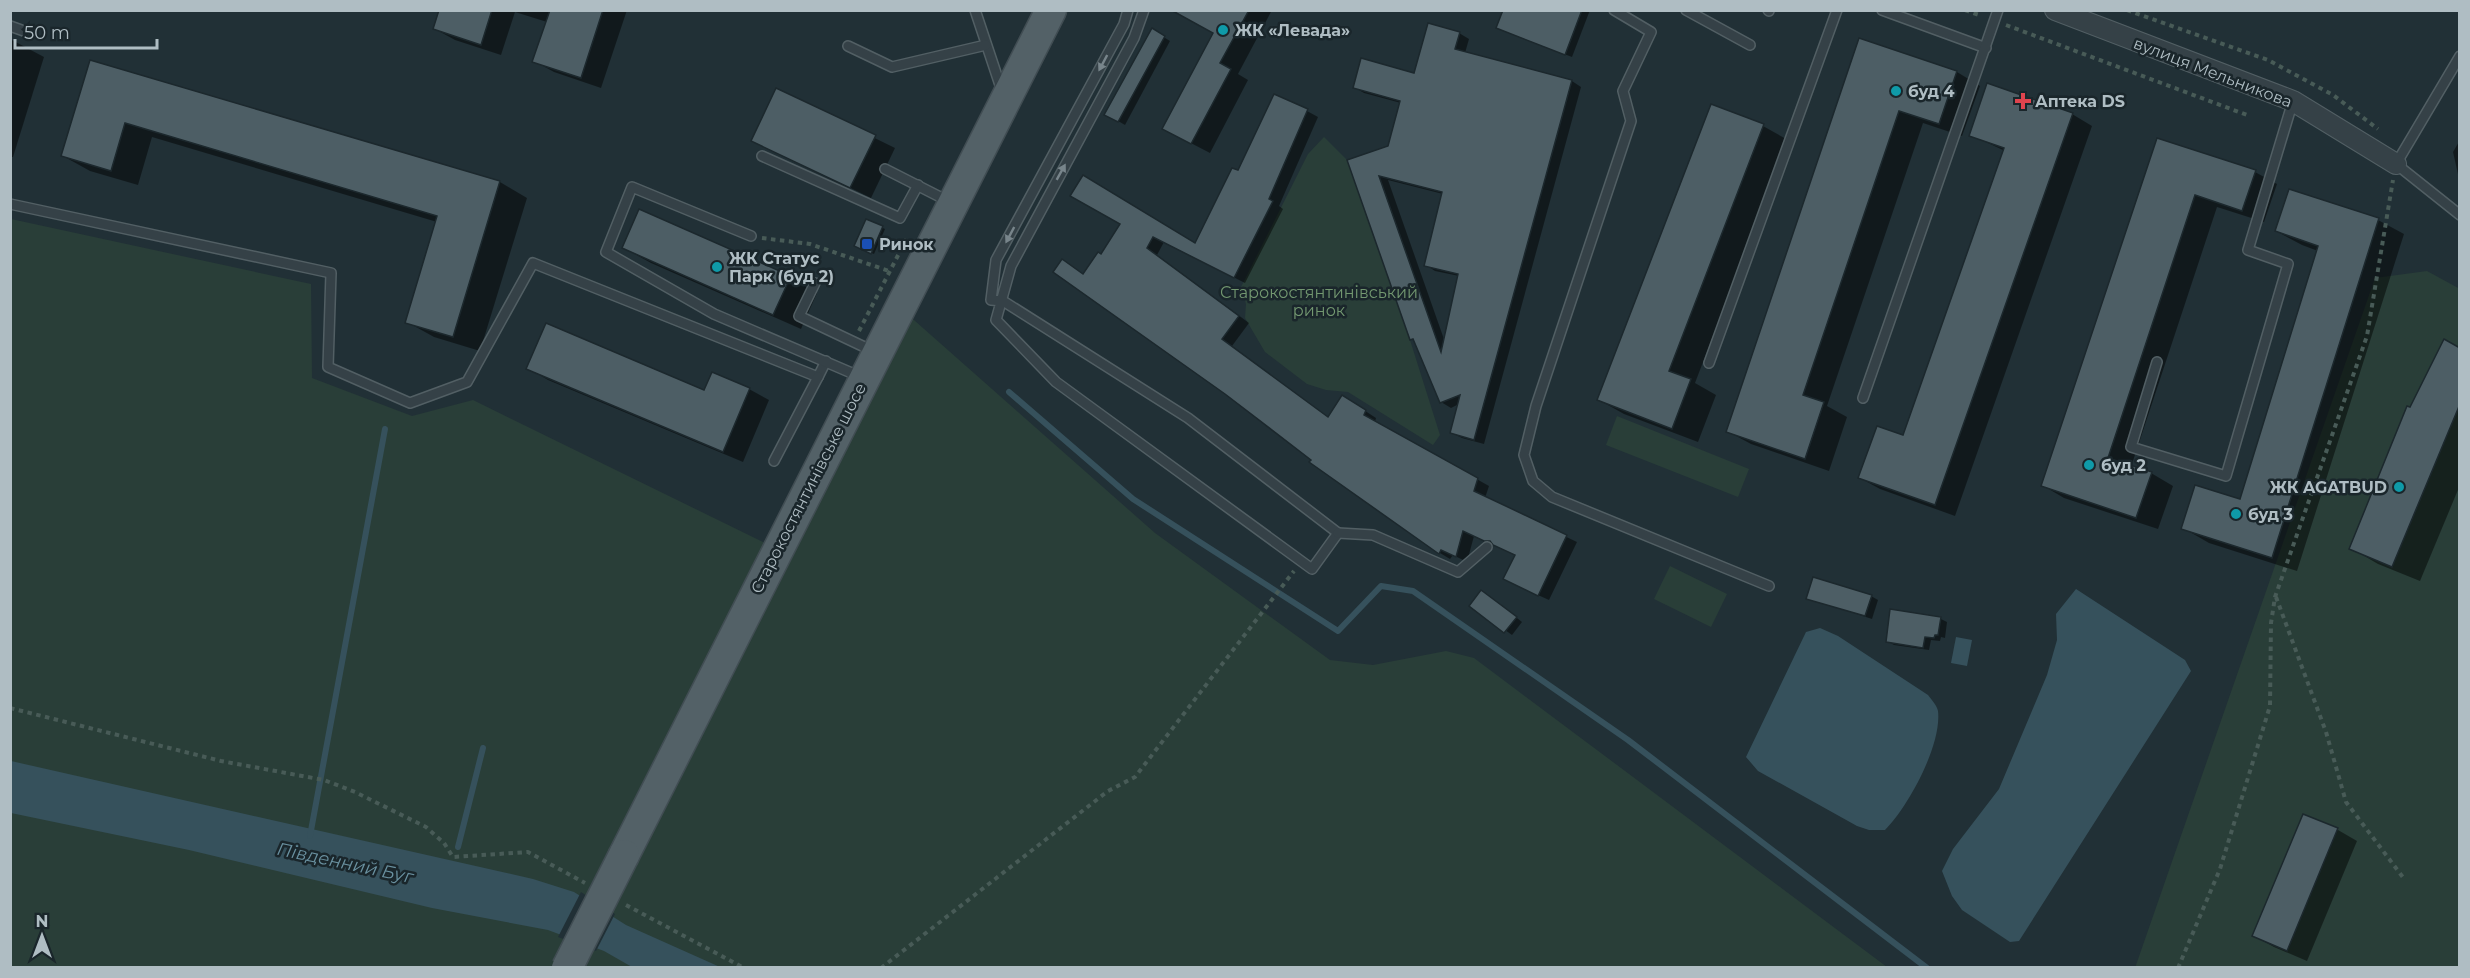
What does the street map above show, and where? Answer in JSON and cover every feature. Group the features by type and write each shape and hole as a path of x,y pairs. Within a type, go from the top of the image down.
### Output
{"main road":[{"name":"Старокостянтинівське шосе","path":"567,968 1051,10"}],"street":[{"name":"вулиця Мельникова","path":"2055,10 2293,101 2396,164"}],"lane":[{"path":"975,10 1005,99"},
{"path":"1128,10 1125,24 996,260 991,300 1003,301 1188,418 1338,533 1373,535 1458,572 1487,547"},
{"path":"1144,10 1134,38 1011,266 996,320 1056,382 1312,569 1338,533"},
{"path":"1614,10 1651,32 1623,91 1631,121 1536,406 1524,455 1533,481 1552,497 1769,586"},
{"path":"1686,10 1750,45"},
{"path":"1709,363 1837,10"},
{"path":"1882,10 1986,48"},
{"path":"1863,398 1998,10"},
{"path":"10,26 24,31"},
{"path":"848,46 892,67 986,45"},
{"path":"2460,56 2396,164 2460,215"},
{"path":"2157,362 2131,447 2226,476 2288,264 2248,250 2293,101"},
{"path":"762,156 900,219 918,185"},
{"path":"885,168 952,203"},
{"path":"751,236 632,187 606,252 714,314 826,361 870,365"},
{"path":"10,204 332,273 328,366 410,403 467,382 533,263 818,377"},
{"path":"815,283 799,316 870,365"},
{"path":"774,461 826,361"}],"path":[{"path":"1965,10 2247,115"},
{"path":"2178,968 2220,869 2270,706 2271,623 2276,597 2367,336 2396,164"},
{"path":"751,236 810,244 889,271"},
{"path":"881,968 1108,791 1135,777 1283,586"},
{"path":"2276,597 2326,732 2346,802 2405,880"},
{"path":"10,708 221,761 324,780 355,792 426,827 444,843 453,857 528,852 587,884"},
{"path":"618,901 744,968"}],"green space":[{"name":"Старокостянтинівський ринок","path":"1324,137 1347,160 1410,340 1440,435 1433,445 1348,392 1326,390 1307,384 1265,352 1245,318 1246,304 1241,287 1308,154"},
{"path":"11,219 311,284 312,378 412,416 473,400 769,545 557,967 11,968"},
{"path":"2427,271 2460,289 2459,967 2135,968 2375,278"},
{"path":"906,313 1155,533 1330,660 1373,665 1446,651 1474,658 1887,967 577,968"},
{"path":"1617,416 1749,469 1738,497 1606,445"},
{"path":"1670,566 1727,594 1711,627 1654,599"}],"water":[{"path":"2076,589 2185,660 2191,671 2019,941 2010,942 1962,910 1952,896 1942,871 1953,849 1999,789 2047,675 2057,640 2056,614"},
{"path":"1820,628 1838,636 1928,695 1938,711 1935,741 1922,775 1904,806 1885,830 1869,830 1857,826 1758,771 1746,757 1806,632"},
{"path":"1956,637 1972,640 1967,666 1951,663"},
{"name":"Південний Буг","path":"11,761 533,879 574,892 626,925 720,967 632,967 604,951 548,930 432,908 189,850 11,813"}],"pier":[{"path":"581,892 615,914 596,951 558,937"}],"building":[{"path":"439,10 492,10 481,45 433,29"},
{"path":"550,10 603,10 581,78 532,62"},
{"path":"1171,10 1249,10 1220,63 1231,69 1191,144 1162,129 1213,33"},
{"path":"1503,10 1582,10 1565,55 1496,28"},
{"path":"1428,23 1460,32 1455,49 1572,80 1474,440 1450,433 1460,395 1440,403 1413,339 1410,340 1347,160 1388,146 1400,101 1353,88 1361,58 1414,73","holes":["1379,176 1442,192 1424,266 1458,274 1441,352"]},
{"path":"1152,28 1165,36 1118,122 1104,115"},
{"path":"1859,38 1957,71 1939,124 1899,111 1803,395 1824,402 1805,459 1726,432"},
{"path":"90,60 500,181 453,337 405,323 437,216 125,123 111,171 61,156"},
{"path":"1987,83 2073,113 1935,505 1858,478 1877,426 1903,435 2004,148 1969,136"},
{"path":"776,88 876,135 850,188 751,141"},
{"path":"1274,94 1308,109 1269,199 1273,201 1234,278 1153,237 1147,248 1239,316 1222,339 1328,417 1342,395 1366,410 1364,415 1478,478 1474,491 1567,535 1538,596 1503,579 1515,555 1493,545 1490,541 1484,541 1463,531 1456,557 1441,550 1439,554 1309,462 1311,460 1225,394 1053,272 1062,259 1083,274 1098,252 1101,254 1120,224 1070,196 1083,175 1195,243 1232,168 1238,170"},
{"path":"1711,104 1764,124 1669,371 1691,379 1672,429 1597,400"},
{"path":"2157,138 2256,170 2242,211 2195,195 2108,458 2152,472 2136,518 2041,486"},
{"path":"2289,189 2379,218 2272,558 2181,529 2195,485 2240,499 2318,246 2275,231"},
{"name":"ЖК Статус Парк (буд 2)","path":"639,209 791,276 773,315 622,248"},
{"path":"866,219 883,226 871,254 854,246"},
{"path":"546,323 704,390 712,372 750,388 723,452 526,369"},
{"name":"ЖК AGATBUD","path":"2444,339 2460,348 2460,404 2392,567 2349,549 2407,406 2410,407"},
{"path":"1813,577 1872,595 1865,616 1806,599"},
{"path":"1481,590 1517,617 1504,633 1469,606"},
{"path":"1890,609 1941,617 1938,635 1934,638 1925,637 1923,648 1886,642"},
{"path":"2303,814 2338,828 2287,951 2252,936"}],"waterway":[{"path":"1009,392 1133,499 1338,631 1381,586 1413,591 1628,740 1927,968"},
{"name":"Південний Буг","path":"310,836 385,429"},
{"path":"458,847 483,748"}],"place":[{"name":"ЖК «Левада»","path":"1223,30"},
{"name":"буд 4","path":"1896,91"},
{"name":"Аптека DS","path":"2023,101"},
{"name":"Ринок","path":"867,244"},
{"name":"ЖК Статус Парк (буд 2)","path":"717,267"},
{"name":"буд 2","path":"2089,465"},
{"name":"ЖК AGATBUD","path":"2399,487"},
{"name":"буд 3","path":"2236,514"}]}
